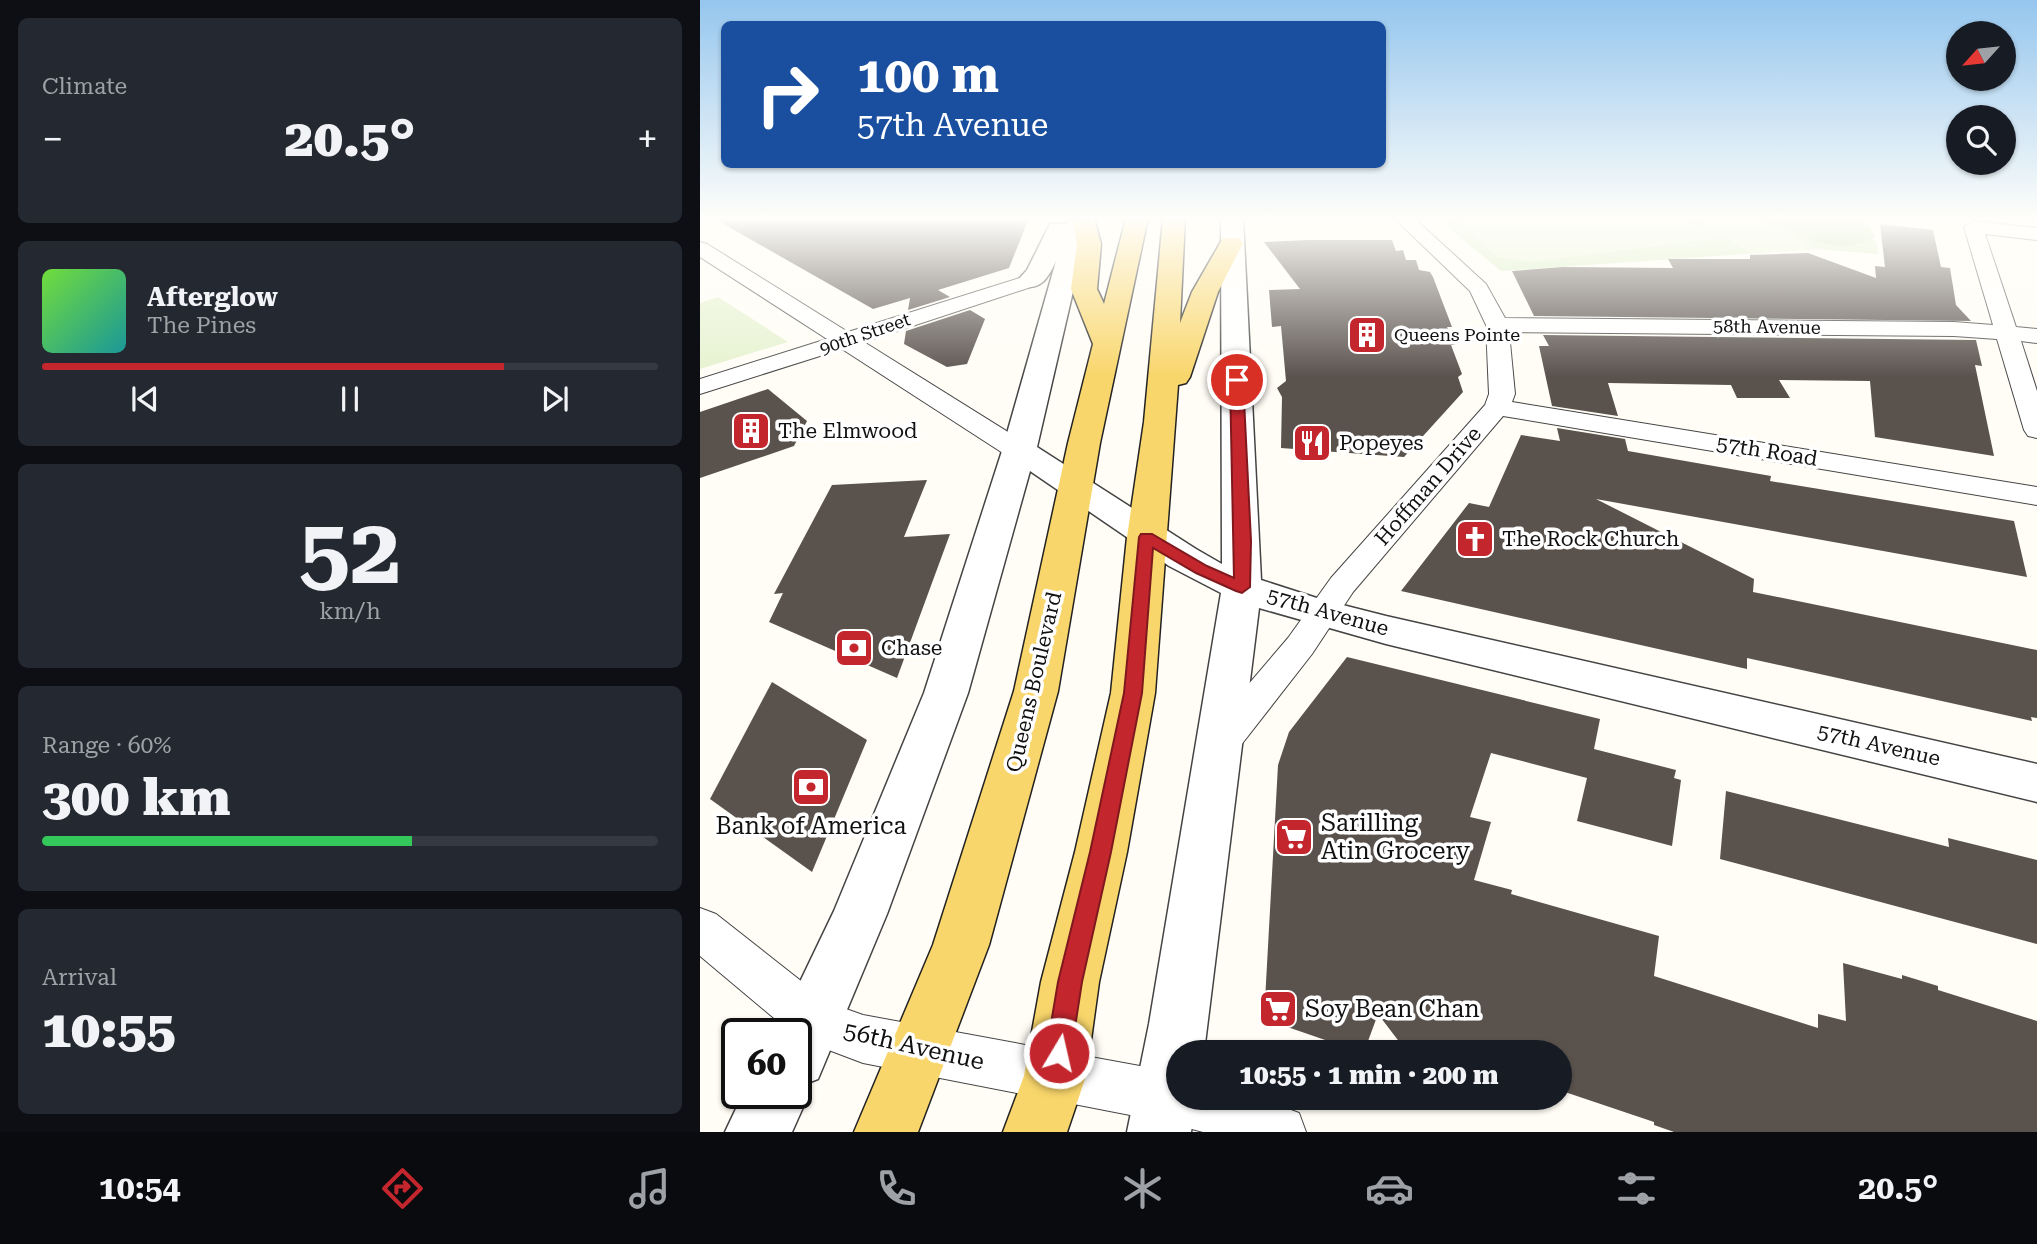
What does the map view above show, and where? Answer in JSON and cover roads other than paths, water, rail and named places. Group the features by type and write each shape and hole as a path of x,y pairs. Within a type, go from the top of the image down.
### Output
{"main road":[{"path":"1086,271 1084,289 1107,343"},
{"name":"Queens Boulevard","path":"886,1132 961,945 1036,691 1076,484 1124,271"},
{"path":"1045,1104 1133,693 1146,537 1160,422 1170,271"},
{"path":"1160,422 1214,271"}],"street":[{"name":"57th Avenue","path":"736,271 1019,451 1076,484 1146,537 1201,570 1242,587 1324,612 2037,783"},
{"path":"1030,281 1039,271"},
{"path":"812,1023 860,914 946,693 1019,451 1067,271"},
{"path":"1163,1114 1242,587 1243,541 1233,271"},
{"name":"Hoffman Drive","path":"1220,744 1324,612 1342,585 1497,407 1502,394 1497,325 1479,288 1460,271"},
{"path":"1987,271 2037,429"},
{"name":"90th Street","path":"700,387 1030,281"},
{"name":"58th Avenue","path":"1497,325 1954,329 2037,336"},
{"name":"57th Road","path":"1497,407 2037,496"},
{"name":"56th Avenue","path":"700,928 785,1018"},
{"name":"56th Avenue","path":"812,1039 863,1039 919,1050 1045,1104 1163,1114 1219,1110 1280,1132"},
{"path":"757,1132 770,1109"}],"place":[{"name":"Queens Pointe","path":"1367,335"},
{"name":"The Elmwood","path":"751,431"},
{"name":"Popeyes","path":"1312,443"},
{"name":"The Rock Church","path":"1475,539"},
{"name":"Chase","path":"854,648"},
{"name":"Bank of America","path":"811,787"},
{"name":"Sarilling Atin Grocery","path":"1294,837"},
{"name":"Soy Bean Chan","path":"1278,1009"}]}
